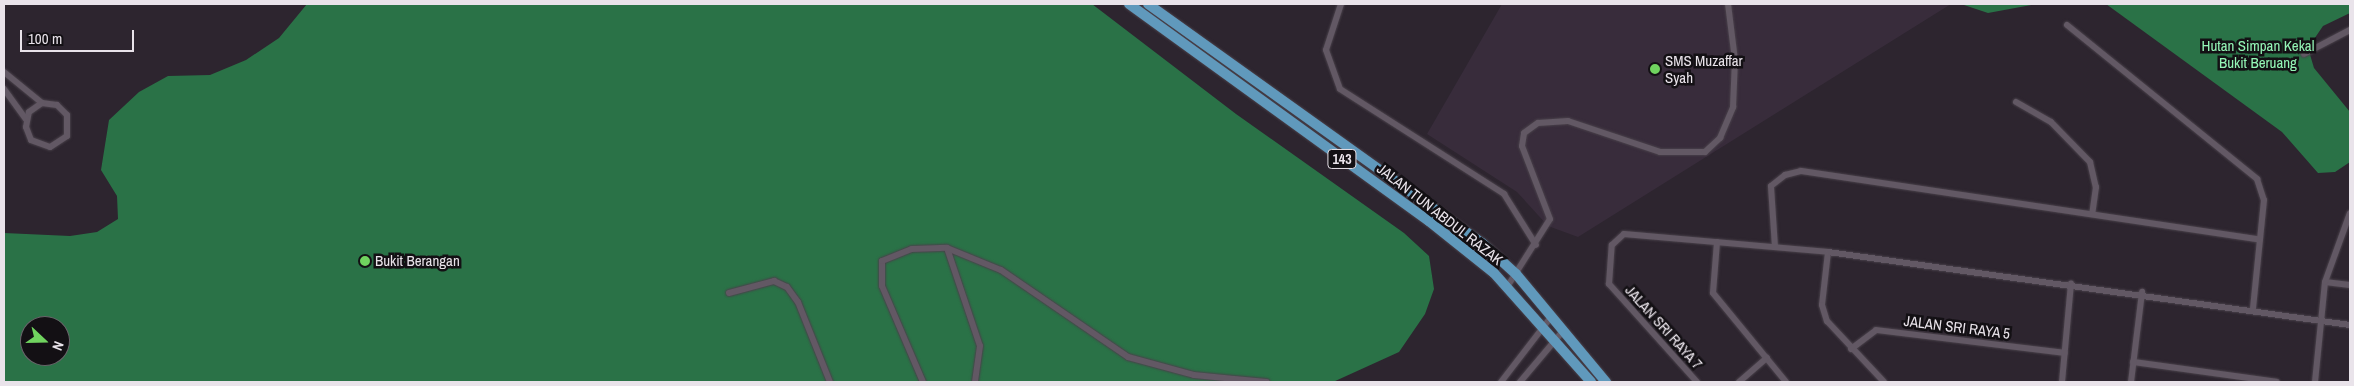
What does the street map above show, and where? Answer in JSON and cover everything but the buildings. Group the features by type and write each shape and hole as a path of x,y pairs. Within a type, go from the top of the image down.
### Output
{"highway":[{"name":"JALAN TUN ABDUL RAZAK","path":"1129,4 1429,221 1507,287 1591,382"},
{"name":"JALAN TUN ABDUL RAZAK","path":"1148,4 1482,243 1516,274 1606,382"}],"street":[{"path":"1341,4 1326,50 1340,89 1504,194 1536,245"},
{"path":"1507,287 1548,226 1550,212 1522,146 1524,133 1538,123 1568,121 1660,152 1704,152 1720,138 1733,107 1735,60 1728,4"},
{"path":"2067,25 2257,180 2264,200 2253,309"},
{"path":"2304,54 2350,30"},
{"path":"4,72 42,104 56,105 67,115 69,129 62,141 50,147 36,144 27,134 26,119 4,90"},
{"path":"2016,102 2051,122 2090,162 2096,187 2092,214"},
{"path":"26,119 42,104"},
{"path":"1775,247 1771,186 1785,175 1801,171 2260,240"},
{"path":"2315,382 2325,282 2350,213"},
{"name":"JALAN SRI RAYA 7","path":"1697,382 1609,284 1612,245 1624,234 1717,242"},
{"path":"1786,382 1713,293 1717,242 1828,252 2142,292 2350,324"},
{"path":"923,382 882,286 882,262 912,249 947,248 1001,270 1128,357 1194,376 1267,382"},
{"path":"947,248 980,346 976,382"},
{"path":"1828,252 1822,305 1827,321 1851,349 1884,382"},
{"path":"729,293 774,281 787,287 798,302 830,382"},
{"path":"2325,282 2350,285"},
{"path":"2062,382 2071,283"},
{"path":"2130,382 2142,292"},
{"path":"1501,382 1551,316"},
{"name":"JALAN SRI RAYA 5","path":"1851,349 1876,330 2065,353"},
{"path":"1520,382 1563,331"},
{"path":"1739,382 1767,358"},
{"path":"2133,362 2243,380 2277,382"}],"shaded area":[{"name":"SMS Muzaffar Syah","path":"1502,4 1951,4 1578,237 1548,226 1517,192 1427,134"}],"green space":[{"path":"307,4 1092,4 1236,114 1404,233 1429,256 1434,289 1425,314 1399,352 1333,382 4,382 4,233 70,236 97,232 118,219 117,196 101,170 109,120 139,92 168,76 210,75 246,60 279,38"},
{"path":"1961,4 2037,4 1988,13"},
{"name":"Hutan Simpan Kekal Bukit Beruang","path":"2106,4 2350,4 2350,13 2323,26 2308,48 2314,68 2350,112 2350,162 2335,172 2318,173 2282,132"}],"place":[{"name":"SMS Muzaffar Syah","path":"1655,69"},
{"name":"Bukit Berangan","path":"365,261"}]}
